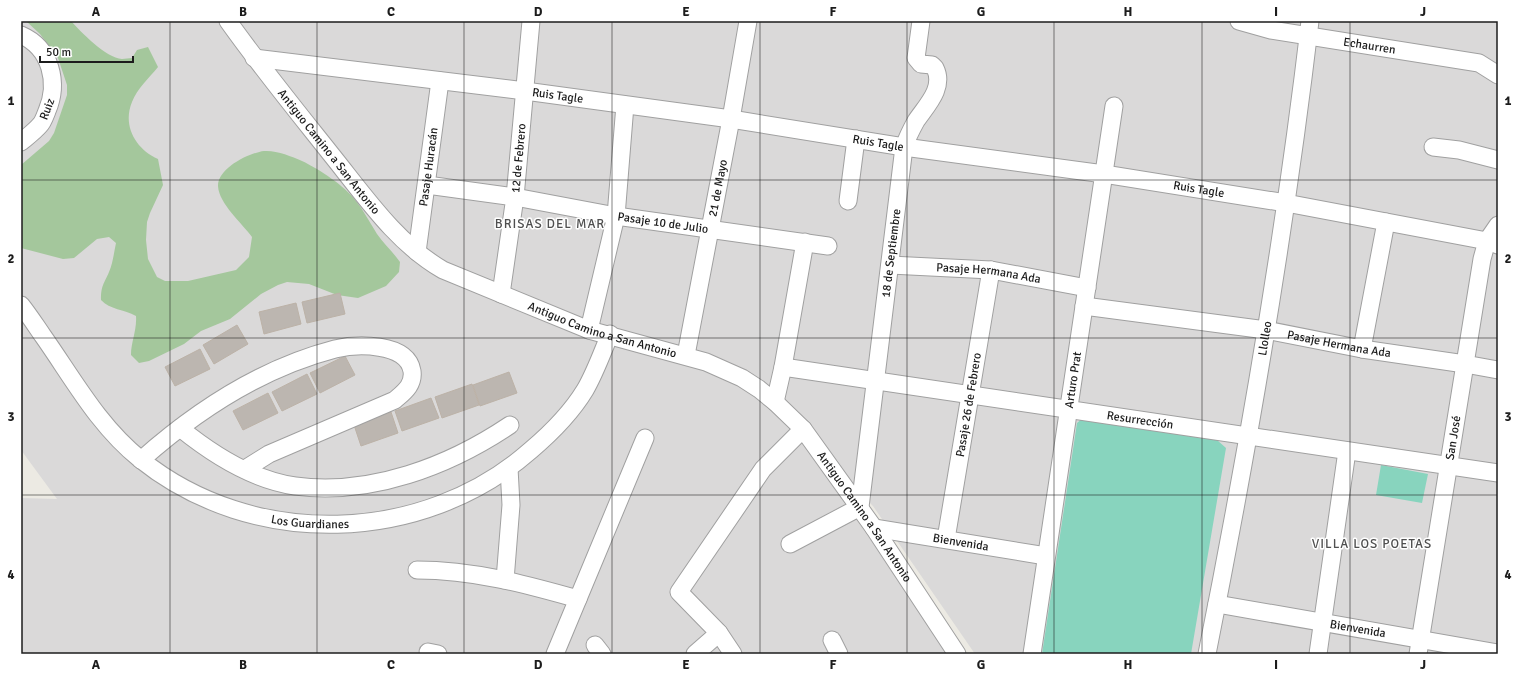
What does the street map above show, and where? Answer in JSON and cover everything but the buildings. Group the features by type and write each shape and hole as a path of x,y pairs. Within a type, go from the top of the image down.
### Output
{"street":[{"name":"Antiguo Camino a San Antonio","path":"228,21 254,58 379,214 425,260 444,270 589,330 610,334 718,367 742,378 775,402 802,429 860,507 955,653"},
{"name":"12 de Febrero","path":"501,294 516,197 531,21"},
{"name":"21 de Mayo","path":"686,356 748,21"},
{"name":"18 de Septiembre","path":"860,507 904,147 911,131 931,102 936,85 937,71 935,68 932,65 922,64 916,58 921,21"},
{"name":"Echaurren","path":"1239,21 1271,30 1309,28 1479,64 1498,75"},
{"name":"Llolleo","path":"1207,654 1249,436 1286,203 1309,28"},
{"name":"Ruiz","path":"21,35 38,45 46,56 52,76 53,90 51,102 41,124 22,141"},
{"name":"Ruis Tagle","path":"254,58 525,91 731,119 904,147 1104,174 1286,203 1493,243"},
{"name":"Pasaje Huracán","path":"417,252 440,81"},
{"path":"589,330 616,216 625,105"},
{"name":"Arturo Prat","path":"1032,654 1114,106"},
{"path":"848,201 856,139"},
{"path":"1433,146 1459,150 1498,160"},
{"name":"Pasaje 10 de Julio","path":"427,185 516,197 616,216 828,246"},
{"path":"1362,349 1386,222"},
{"name":"San José","path":"1419,647 1482,259 1493,243 1498,225"},
{"path":"775,402 783,367 804,242"},
{"name":"Pasaje Hermana Ada","path":"890,265 991,270 1087,288"},
{"name":"Pasaje 26 de Febrero","path":"946,539 991,270"},
{"name":"Los Guardianes","path":"21,305 103,424 141,460 165,477 198,496 240,512 284,522 328,525 375,522 420,512 463,495 509,468 540,443 571,409 585,390 610,334"},
{"name":"Pasaje Hermana Ada","path":"1084,306 1266,330 1362,349 1498,370"},
{"path":"141,460 180,428 223,398 294,364 334,350 353,346 370,346 398,352 408,360 412,371 411,383 404,392 394,400 269,454 245,469"},
{"name":"Resurrección","path":"783,367 1498,473"},
{"path":"180,428 211,451 245,469 295,486 338,486 401,477 445,462 468,451 510,425"},
{"path":"733,654 719,633 680,592 762,469 802,429"},
{"path":"555,654 645,438"},
{"path":"1318,654 1348,451"},
{"path":"505,580 511,504 509,468"},
{"path":"790,544 860,507"},
{"name":"Bienvenida","path":"874,528 1046,556"},
{"path":"417,570 460,572 505,580 578,600"},
{"name":"Bienvenida","path":"1217,604 1322,623 1419,647 1498,654"},
{"path":"695,654 719,633"}],"shaded area":[{"path":"21,21 1498,21 1498,654 975,654 873,506 788,422 951,654 21,654 21,498 57,499 21,450"}],"green space":[{"path":"26,21 71,21 87,38 116,58 132,58 137,50 148,47 158,67 134,97 129,111 129,120 130,128 137,143 150,155 158,159 163,185 147,222 146,240 148,259 157,277 165,281 188,281 236,270 249,257 252,237 222,200 218,186 219,179 223,173 235,162 250,155 264,151 278,152 302,161 324,173 339,184 359,205 377,234 400,262 399,272 386,286 358,298 337,295 309,284 287,282 278,285 261,294 230,319 201,331 184,344 149,361 139,363 131,355 136,326 136,316 113,308 101,300 102,288 112,265 116,243 109,237 97,239 74,258 63,259 21,248 21,165 49,141 54,133 67,95 67,85 58,58 40,34"},
{"path":"1085,416 1217,440 1226,448 1191,654 1042,654 1077,423"},
{"path":"1381,465 1428,474 1422,503 1376,495"}],"district":[{"name":"BRISAS DEL MAR","path":"550,223"},
{"name":"VILLA LOS POETAS","path":"1372,543"}]}
